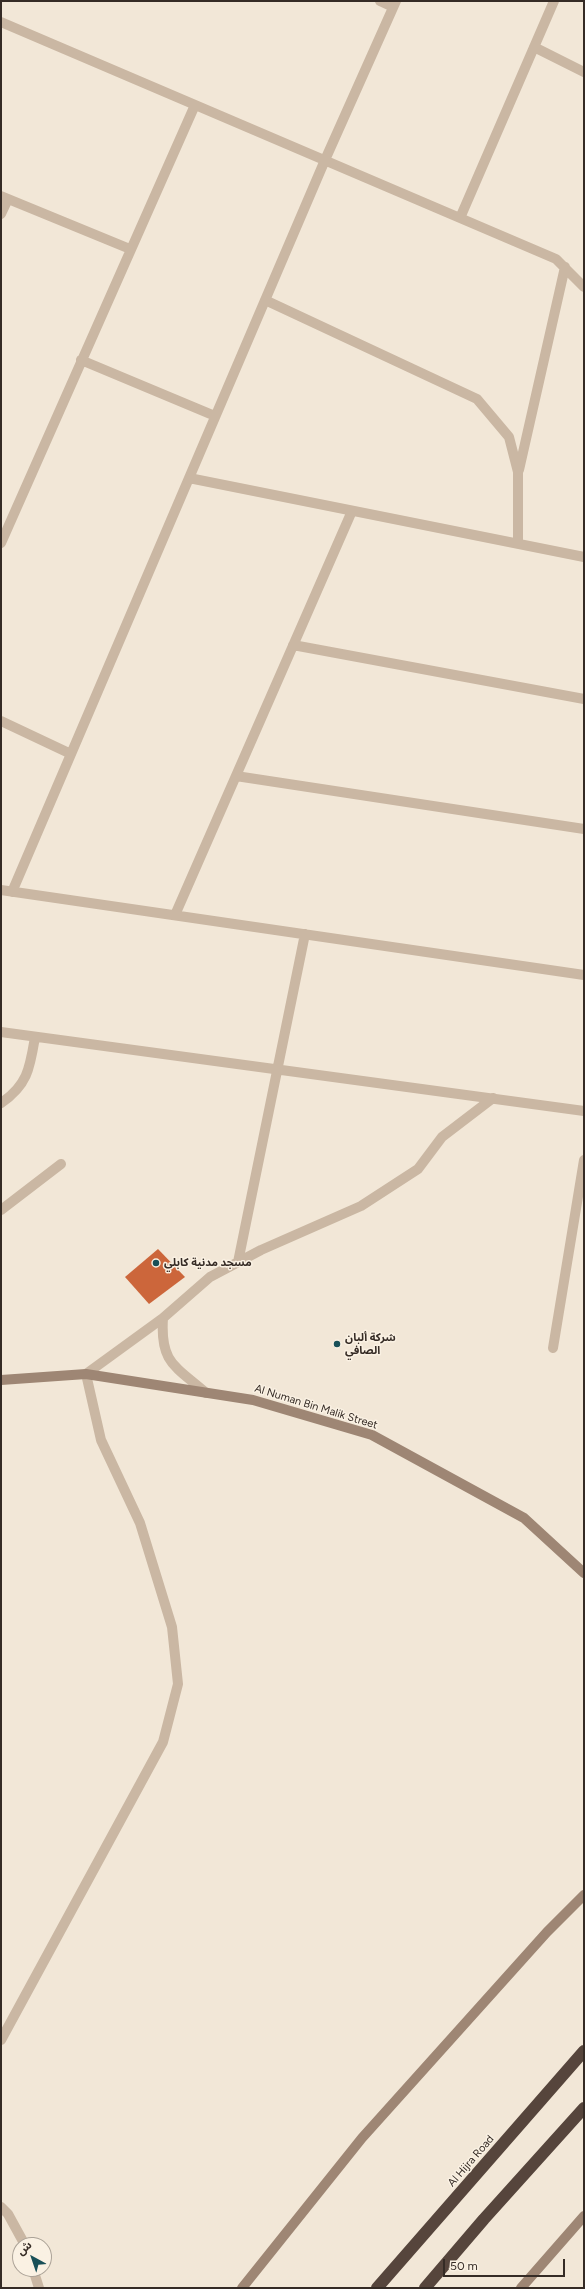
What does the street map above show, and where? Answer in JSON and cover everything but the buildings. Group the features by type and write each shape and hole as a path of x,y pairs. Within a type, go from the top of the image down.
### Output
{"highway":[{"name":"Al Hijra Road","path":"378,2288 584,2051"},
{"path":"425,2288 484,2219 584,2108"}],"main road":[{"name":"Al Numan Bin Malik Street","path":"1,1380 86,1374 253,1400 372,1435 524,1518 584,1574"},
{"path":"242,2288 362,2138 547,1932 584,1895"},
{"path":"521,2288 584,2217"}],"street":[{"path":"12,892 325,160 395,4 380,1"},
{"path":"460,218 554,1"},
{"path":"1,22 556,259 584,287"},
{"path":"534,47 584,72"},
{"path":"1,543 130,249 195,106"},
{"path":"1,214 5,198 130,249"},
{"path":"518,544 518,472 564,267"},
{"path":"265,300 477,399 509,437 518,472"},
{"path":"81,360 215,416"},
{"path":"189,478 584,557"},
{"path":"175,915 352,511"},
{"path":"293,645 584,699"},
{"path":"1,722 71,754"},
{"path":"236,776 584,829"},
{"path":"1,890 584,975"},
{"path":"238,1262 305,934"},
{"path":"1,1032 584,1111"},
{"path":"1,1103 16,1092 24,1080 29,1070 36,1037"},
{"path":"1,2040 163,1742 178,1684 172,1627 140,1523 101,1440 86,1374 163,1318 210,1277 238,1262 361,1206 418,1169 442,1137 493,1098"},
{"path":"553,1348 584,1160"},
{"path":"1,1210 61,1164"},
{"path":"163,1318 162,1340 168,1359 206,1393"},
{"path":"1,2207 8,2214 21,2237"},
{"path":"36,2277 39,2288"}],"place":[{"name":"مسجد مدنية كابلي","path":"156,1263"},
{"name":"شركة ألبان الصافي","path":"337,1344"}]}
